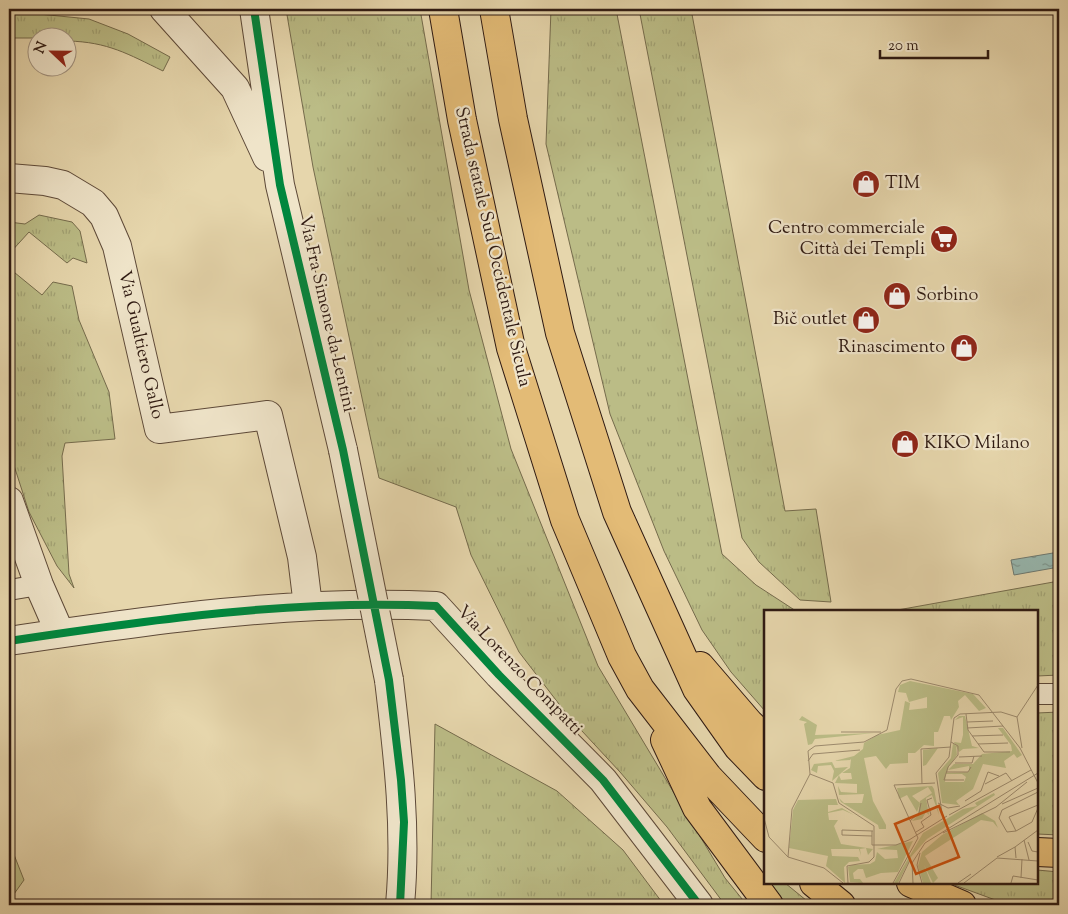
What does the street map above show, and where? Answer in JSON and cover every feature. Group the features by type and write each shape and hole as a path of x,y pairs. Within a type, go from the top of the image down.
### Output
{"main road":[{"name":"Strada statale Sud Occidentale Sicula","path":"443,9 462,120 511,348 564,520 622,656 640,689 708,777 764,836"},
{"path":"494,9 513,119 560,333 617,512 697,689 738,747 764,774"},
{"path":"510,9 513,119"},
{"path":"672,633 749,723 764,737"},
{"path":"640,689 697,808 769,905"},
{"path":"1038,852 1059,853"},
{"path":"815,884 841,905"},
{"path":"913,884 962,905"}],"street":[{"path":"164,9 235,88 280,185"},
{"path":"254,9 280,185"},
{"name":"Via Gualtiero Gallo","path":"9,178 45,181 63,185 93,203 104,216 117,246 159,429 268,415 302,557 308,606"},
{"name":"Via Fra Simone da Lentini","path":"280,185 344,450 389,680 404,822 400,905"},
{"path":"9,501 39,585 60,634"},
{"name":"Via Lorenzo Compatti","path":"9,642 60,634 308,606 386,603 436,606 499,675 603,780 699,905"}],"lane":[{"path":"9,590 39,585"},
{"path":"1038,694 1059,694"}],"green space":[{"path":"286,9 420,9 469,290 511,449 598,666 725,878 747,905 725,905 667,827 569,717 519,652 471,555 456,507 379,478 313,167"},
{"path":"551,9 616,9 722,554 756,585 794,610 764,610 764,710 731,672 702,630 664,551 610,414 546,144"},
{"path":"639,9 691,9 785,511 816,509 831,602 800,600 759,562 742,538"},
{"path":"9,11 89,19 128,34 170,57 163,71 106,46 78,42 78,28 28,28 28,38 9,38"},
{"path":"39,215 72,222 80,231 87,263 73,258 67,263 29,232 9,254 9,222 25,224"},
{"path":"9,268 42,295 53,282 72,286 79,320 109,392 115,439 65,443 62,456 69,574 74,588 57,566 29,512 9,450"},
{"path":"1059,581 1059,675 1038,676 1038,610 898,610"},
{"path":"1059,712 1059,835 1038,834 1038,713"},
{"path":"435,724 557,791 623,850 664,905 431,905"},
{"path":"9,842 24,880 9,901"},
{"path":"1038,870 1059,872 1059,905 1009,905 952,884 1038,884"},
{"path":"771,884 786,884 812,905 787,905"}],"water":[{"path":"1059,552 1059,567 1014,575 1011,560"}],"cycle path":[{"path":"254,9 280,185 343,450 389,680 404,822 400,905"},
{"path":"9,641 168,619 275,608 383,605 436,606 499,675 603,780 699,905"}],"place":[{"name":"TIM","path":"866,184"},
{"name":"Centro commerciale Città dei Templi","path":"944,239"},
{"name":"Sorbino","path":"897,296"},
{"name":"Bič outlet","path":"866,320"},
{"name":"Rinascimento","path":"964,348"},
{"name":"KIKO Milano","path":"905,444"}]}
